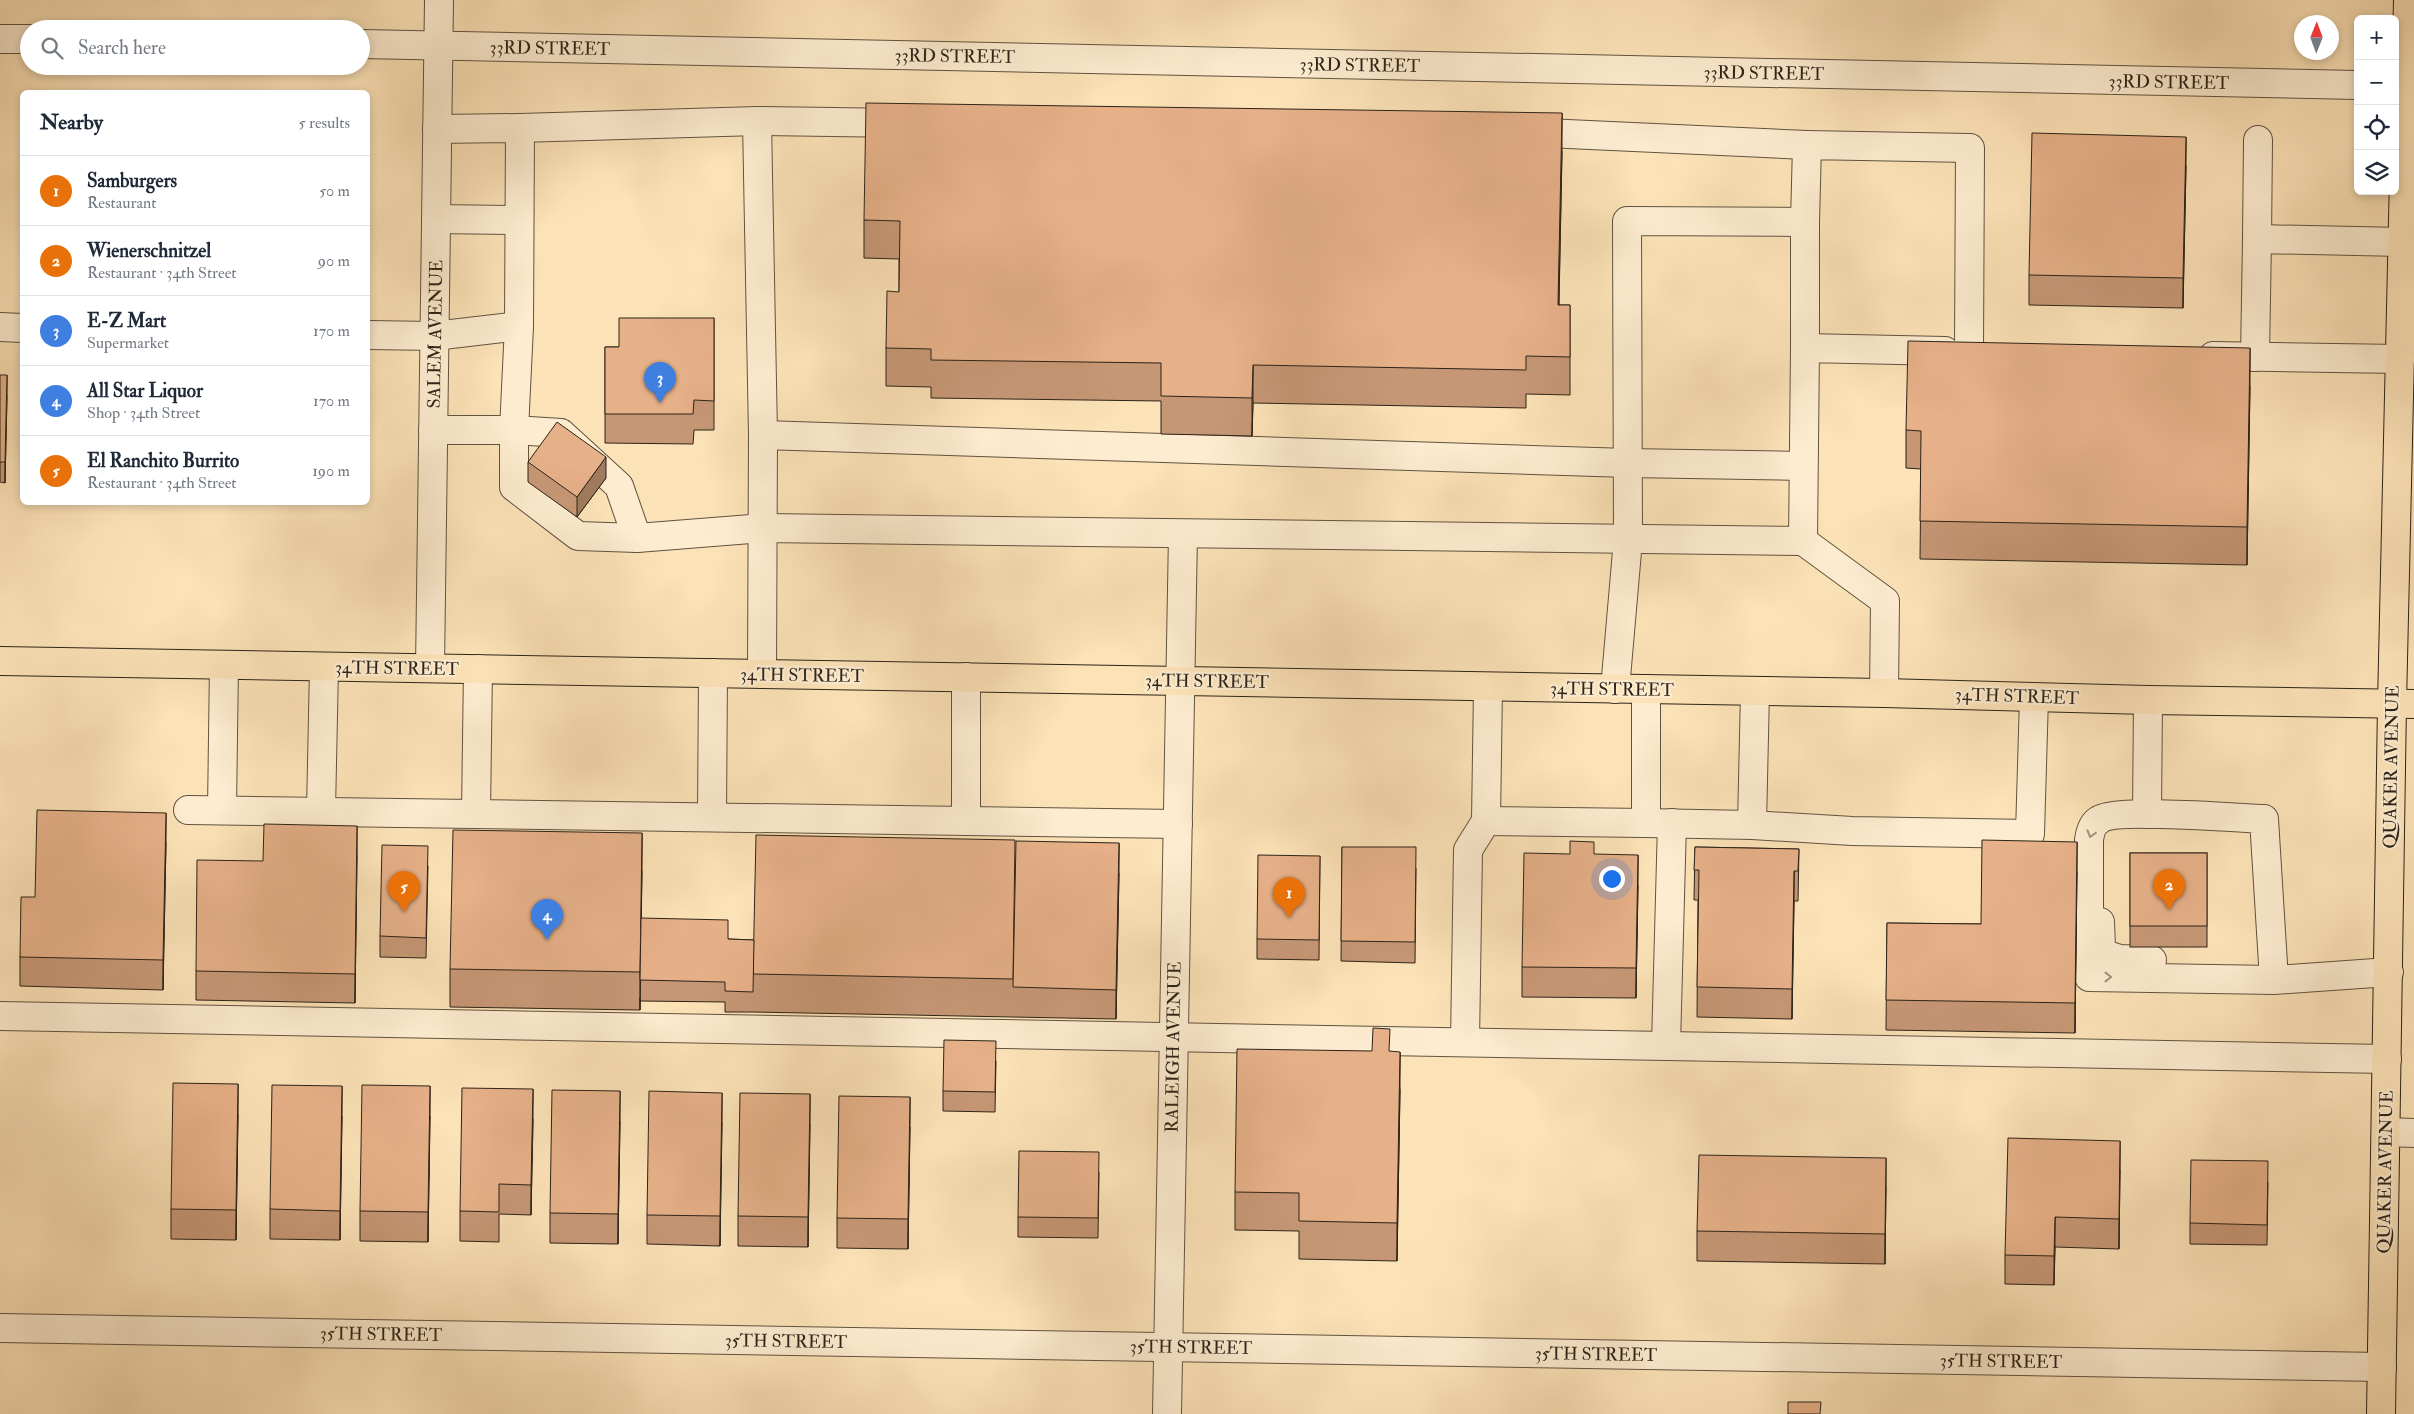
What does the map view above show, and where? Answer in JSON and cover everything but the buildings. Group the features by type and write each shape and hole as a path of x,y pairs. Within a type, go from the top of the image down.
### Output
{"main road":[{"name":"QUAKER AVENUE","path":"2381,1414 2389,972 2403,704 2405,344 2403,242 2408,0"},
{"name":"34TH STREET","path":"0,661 1180,680 2403,704"}],"street":[{"name":"SALEM AVENUE","path":"430,668 438,0"},
{"path":"0,39 20,39"},
{"name":"33RD STREET","path":"370,44 2354,85"},
{"path":"437,129 757,121 926,124"},
{"path":"757,121 764,528 762,674"},
{"path":"520,128 519,326 514,430 514,487 578,536 637,538 764,528 1803,542 1884,601 1884,693"},
{"path":"1501,132 1571,133 1807,145 1970,148 1969,351"},
{"path":"2255,357 2258,140"},
{"path":"1803,542 1802,466 1807,145"},
{"path":"436,219 519,220"},
{"path":"1615,689 1628,540 1627,220 1805,222"},
{"path":"2257,239 2403,242"},
{"path":"370,335 434,336 519,326"},
{"path":"0,327 20,328"},
{"path":"2186,355 2255,357 2405,344"},
{"path":"1805,348 1999,352"},
{"path":"433,430 514,430 561,433 619,486 637,538"},
{"path":"763,435 1628,463 1802,466"},
{"name":"RALEIGH AVENUE","path":"1167,1414 1183,534"},
{"path":"222,810 224,665"},
{"path":"321,811 324,667"},
{"path":"476,813 478,669"},
{"path":"712,817 713,673"},
{"path":"966,678 966,821"},
{"path":"1464,1042 1468,850 1486,821 1488,687"},
{"path":"1646,689 1659,823 1666,1045"},
{"path":"1752,825 1755,691"},
{"path":"1486,821 1752,825 1852,831 2030,834 2034,697"},
{"path":"2148,700 2148,814"},
{"path":"188,810 1178,824"},
{"path":"2274,980 2264,819 2148,814 2110,816 2099,819 2090,833 2101,948 2108,957 2156,960 2211,960 2230,978 2274,980 2389,972"},
{"path":"0,1016 2387,1059"},
{"path":"2386,1132 2414,1133"},
{"name":"35TH STREET","path":"0,1328 2382,1367"}],"place":[{"name":"E-Z Mart","path":"660,403"},
{"name":"Wienerschnitzel","path":"2169,910"},
{"name":"El Ranchito Burrito","path":"404,912"},
{"name":"Samburgers","path":"1289,918"},
{"name":"All Star Liquor","path":"547,940"}]}
